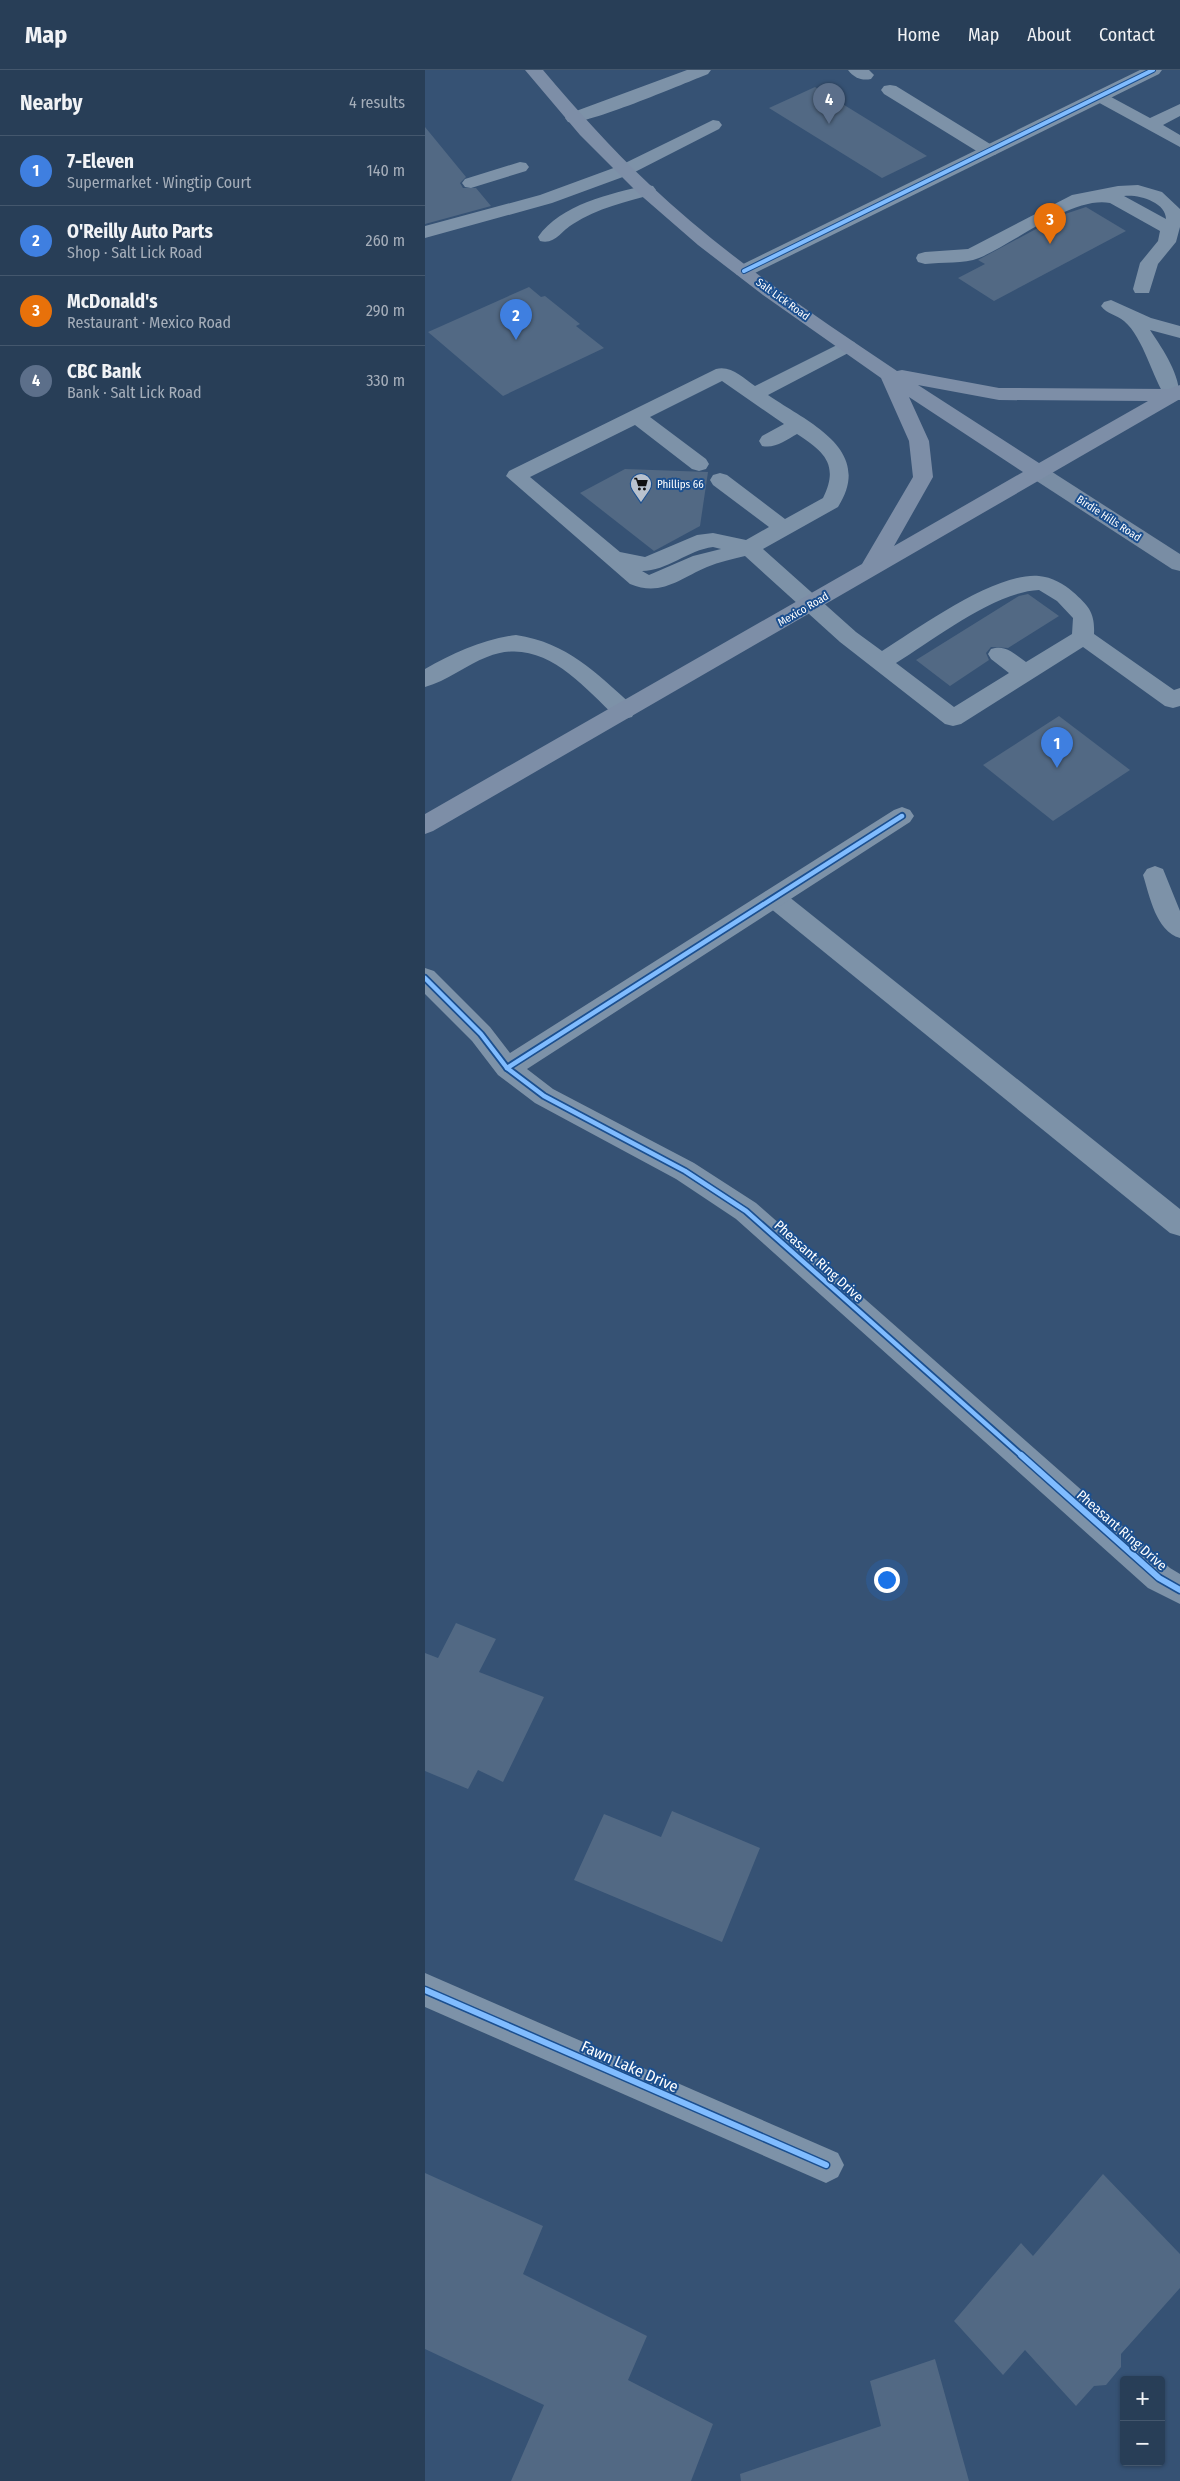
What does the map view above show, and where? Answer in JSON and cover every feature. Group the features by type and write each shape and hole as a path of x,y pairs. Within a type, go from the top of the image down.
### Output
{"main road":[{"name":"Salt Lick Road","path":"534,70 574,118 625,170 686,227 847,346 1039,473"},
{"path":"889,374 999,394 1177,393"},
{"path":"869,570 923,477 919,441 889,374"},
{"name":"Mexico Road","path":"425,825 1177,393"},
{"name":"Birdie Hills Road","path":"1039,473 1180,564"}],"street":[{"path":"574,118 702,70"},
{"path":"744,271 1153,70"},
{"path":"890,90 989,151"},
{"path":"1100,96 1180,142"},
{"path":"1150,125 1180,109"},
{"path":"425,232 546,198 625,170 713,124"},
{"path":"471,183 520,167"},
{"path":"547,237 555,225 572,217 647,190"},
{"path":"925,258 973,254 1078,200 1103,196 1124,202 1170,229 1167,242 1149,263 1143,289"},
{"path":"1111,306 1133,320 1154,327 1180,332"},
{"path":"1133,320 1154,351 1177,393"},
{"path":"755,394 847,346"},
{"path":"749,548 831,502 839,488 839,463 830,447 723,373 516,476 609,555 636,564 648,564 697,542 713,540 749,548 813,603 848,637 953,718 1083,637"},
{"path":"636,416 699,464"},
{"path":"769,441 798,425"},
{"path":"720,480 784,528"},
{"path":"881,662 959,624 1001,592 1019,585 1037,582 1054,587 1085,617 1083,637"},
{"path":"1083,637 1173,700 1180,696"},
{"path":"425,679 461,660 499,644 527,644 549,650 569,662 624,711"},
{"path":"999,654 1025,673"},
{"path":"507,1068 902,816"},
{"path":"1155,875 1167,912 1180,930"},
{"path":"774,898 1180,1225"},
{"name":"Pheasant Ring Drive","path":"425,978 481,1034 507,1068 544,1096 685,1171 746,1211 1159,1578 1180,1590"},
{"name":"Fawn Lake Drive","path":"425,1990 825,2165"}],"building":[{"path":"815,87 927,156 882,178 769,108"},
{"path":"425,127 466,177 460,183 463,188 476,188 491,206 425,224"},
{"path":"1086,207 1126,231 994,301 958,278 985,264 978,260 1062,215"},
{"path":"529,287 541,297 545,296 580,324 576,326 604,348 503,396 428,332"},
{"name":"Phillips 66","path":"625,469 708,472 700,526 654,551 580,493"},
{"path":"1028,594 1059,616 1008,648 991,647 986,653 989,660 950,686 916,660 1019,596"},
{"path":"1059,716 1130,770 1053,821 983,765"},
{"path":"456,1623 496,1639 479,1672 544,1697 503,1782 478,1770 468,1789 425,1771 425,1653 438,1658"},
{"path":"672,1811 760,1848 722,1942 574,1880 604,1814 661,1837"},
{"path":"425,2173 543,2226 523,2274 647,2336 628,2380 713,2424 691,2481 511,2481 544,2405 425,2349"},
{"path":"1103,2174 1180,2254 1180,2288 1121,2354 1121,2367 1106,2385 1094,2386 1076,2406 1025,2350 1003,2375 954,2321 1021,2243 1033,2256"},
{"path":"935,2359 969,2481 741,2481 740,2474 881,2426 870,2381"}],"cycle path":[{"path":"744,271 1153,70"},
{"path":"507,1068 902,816"},
{"path":"425,978 481,1034 507,1068 544,1096 685,1171 746,1211 1159,1578 1180,1590"},
{"path":"425,1990 826,2165"}],"place":[{"name":"CBC Bank","path":"829,124"},
{"name":"McDonald's","path":"1050,244"},
{"name":"O'Reilly Auto Parts","path":"516,340"},
{"name":"Phillips 66","path":"641,503"},
{"name":"7-Eleven","path":"1057,768"}]}
